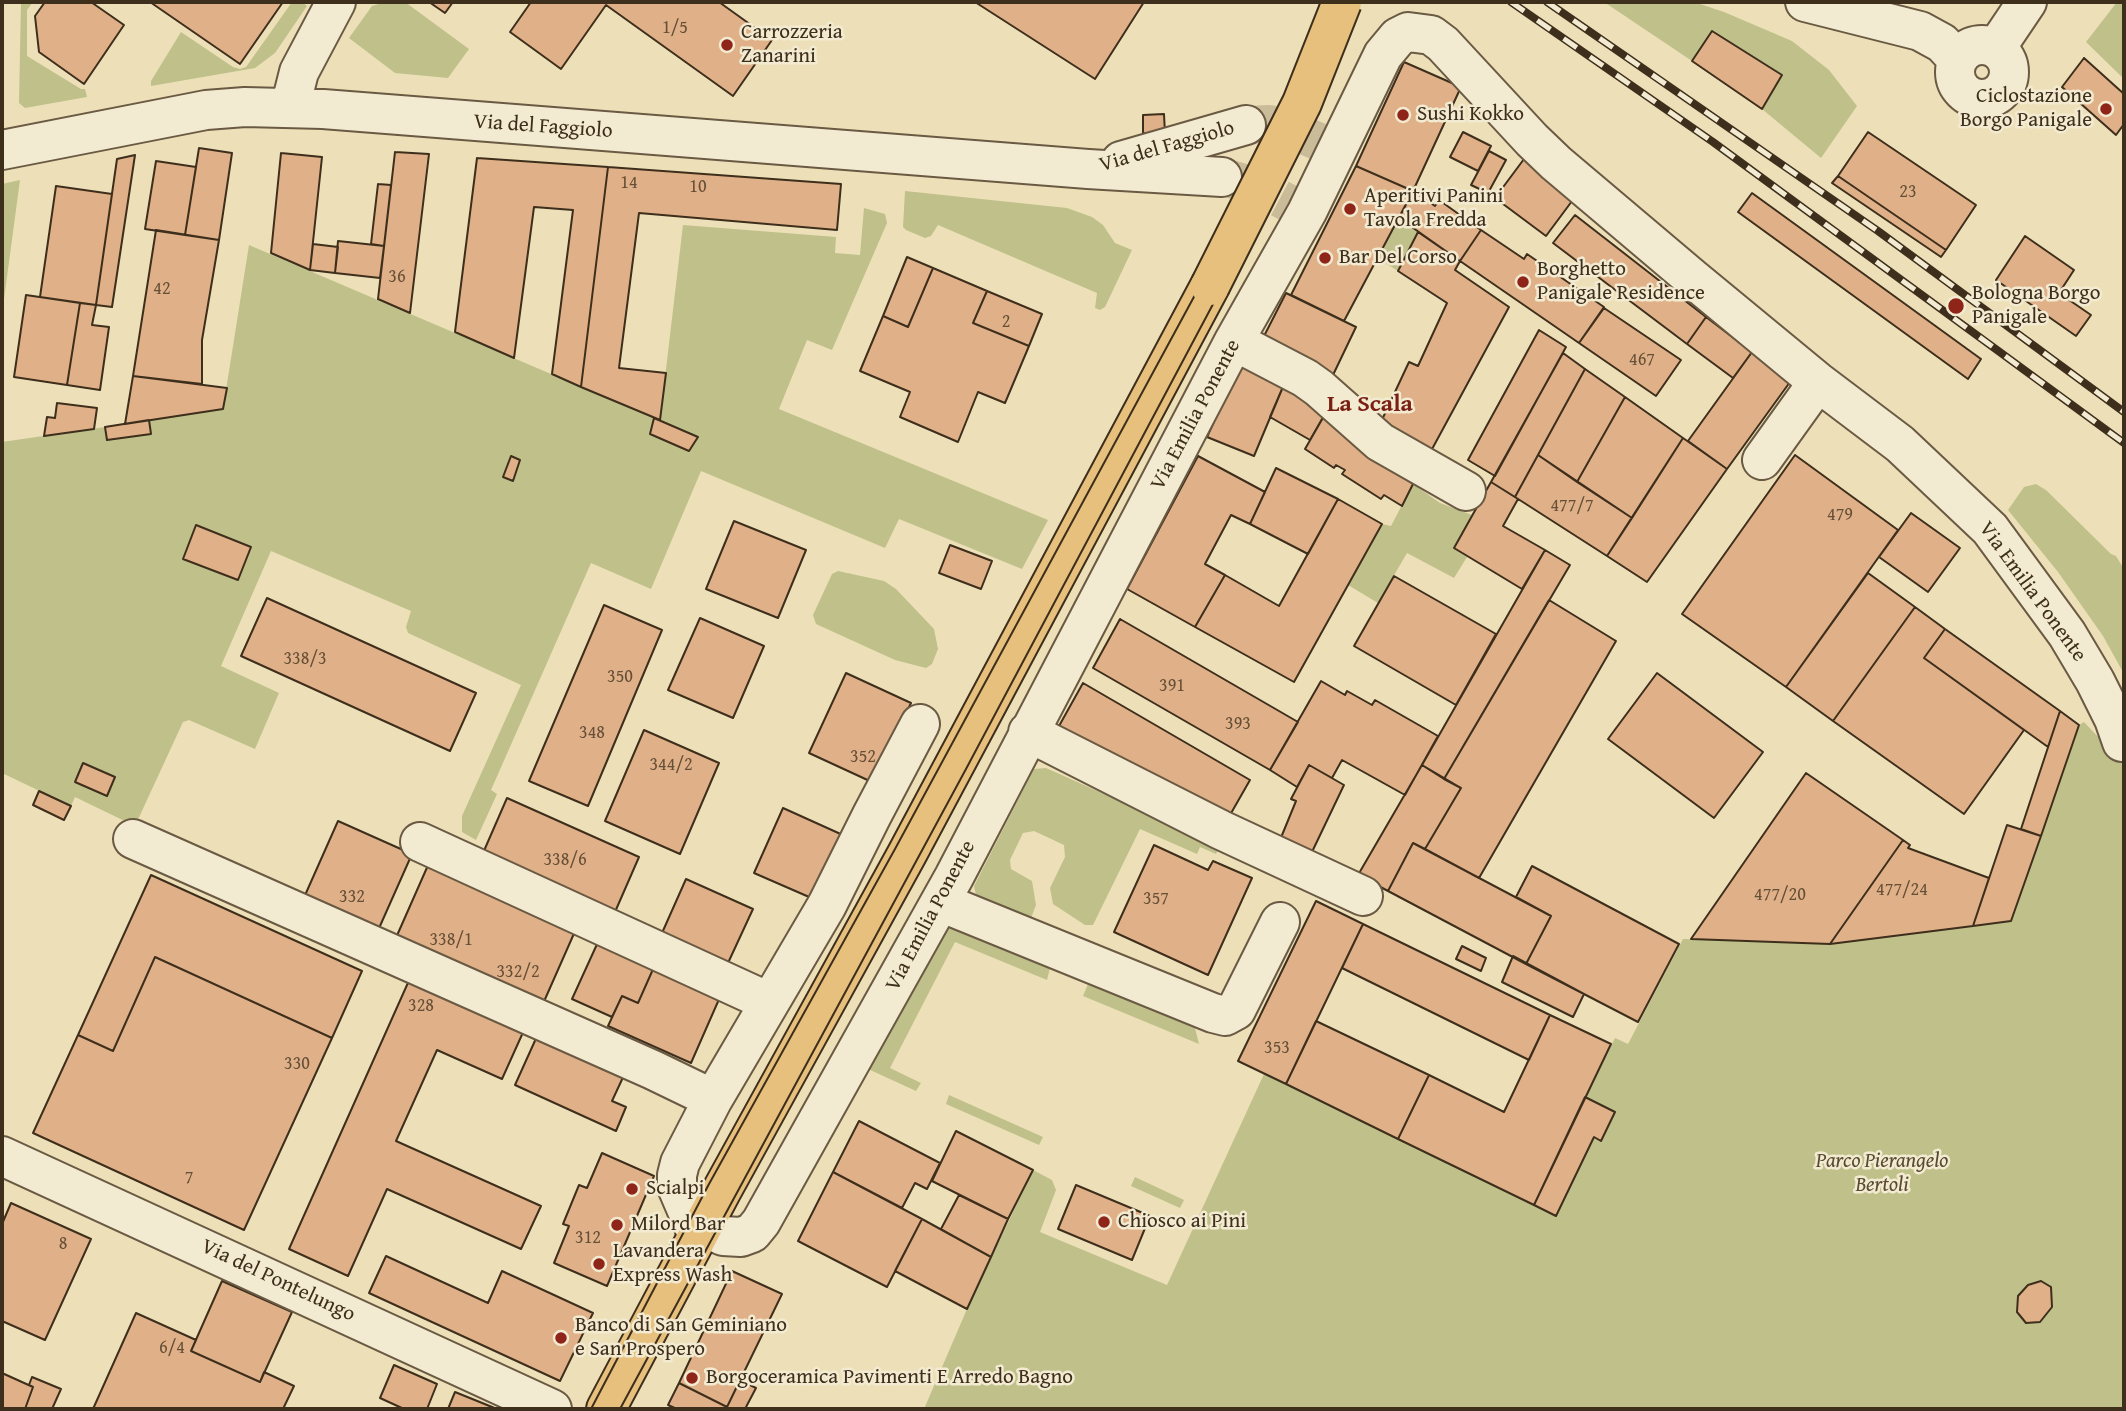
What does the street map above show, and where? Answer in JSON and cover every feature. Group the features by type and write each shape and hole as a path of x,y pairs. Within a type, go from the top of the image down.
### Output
{"main road":[{"path":"606,1409 700,1231 907,854 1210,286 1302,103 1342,2"}],"street":[{"path":"290,108 299,72 337,2"},
{"path":"1805,2 1920,31 1942,43 1957,59"},
{"path":"1996,48 2028,2"},
{"name":"Via Emilia Ponente","path":"700,1231 741,1237 752,1233 761,1222 940,902 1234,341 1331,148 1390,44 1408,32 1431,35 1443,44 1556,163 1818,382 1900,444 1990,529 2067,634 2095,681 2122,742"},
{"path":"1978,44 1996,48 2006,60 2009,75 2002,90 1987,99 1970,96 1957,84 1954,76 1957,59 1963,52 1978,44"},
{"name":"Via del Faggiolo","path":"2,150 206,110 246,107 290,108 1222,177"},
{"name":"Via del Faggiolo","path":"1088,169 1161,151 1246,125"},
{"path":"1234,341 1305,378 1380,442 1466,491"},
{"path":"1762,460 1818,382"},
{"path":"700,1231 677,1187 680,1163 713,1099 838,886 920,724"},
{"path":"1028,732 1221,830 1363,896"},
{"path":"133,839 713,1099"},
{"path":"420,842 769,1002"},
{"path":"940,902 1225,1016 1236,1010 1280,922"},
{"name":"Via del Pontelungo","path":"2,1156 552,1409"}],"green space":[{"path":"21,2 33,2 27,10 27,56 85,89 87,97 25,108 19,103"},
{"path":"292,2 302,2 307,6 275,53 255,68 151,86 151,81 181,32 233,67 246,67"},
{"path":"385,2 405,2 469,49 448,78 395,73 349,38 372,6"},
{"path":"1604,2 1694,2 1724,12 1792,41 1829,70 1857,106 1821,158 1762,109 1781,74 1712,31 1692,61"},
{"path":"2117,2 2124,5 2124,79 2086,42"},
{"path":"20,180 2,314 2,184"},
{"path":"905,191 1067,208 1092,217 1103,225 1115,243 1132,250 1105,307 1100,310 1095,308 1097,293 938,225 931,236 925,238 906,230 903,227"},
{"path":"864,208 885,214 887,223 832,350 807,340 779,409 1048,520 1022,569 899,519 885,548 701,471 651,589 591,563 491,790 497,794 476,840 462,832 462,816 521,685 408,633 406,627 411,611 271,551 221,666 279,693 255,749 189,720 183,722 135,826 75,797 71,806 2,773 2,442 105,427 107,440 151,434 149,420 223,409 249,245 654,418 650,435 689,451 697,437 660,420 683,225 836,237 835,253 860,255"},
{"path":"1399,218 1418,232 1398,271 1377,258"},
{"path":"1413,484 1440,503 1472,515 1454,548 1467,557 1454,578 1407,553 1378,603 1348,585 1382,524 1391,526"},
{"path":"2036,484 2046,490 2116,556 2124,569 2124,674 2103,636 2058,572 2008,510 2024,487"},
{"path":"838,571 884,581 896,589 934,629 938,649 932,664 926,668 895,660 816,624 813,615 832,574"},
{"name":"Parco Pierangelo Bertoli","path":"2084,722 2103,742 2124,742 2124,1409 924,1409 967,1309 1033,1170 1052,1180 1056,1190 1040,1232 1167,1285 1264,1074 1556,1216 1594,1137 1601,1141 1615,1112 1585,1097 1615,1038 1628,1044 1683,939 1830,944 2011,921 2079,725"},
{"path":"1046,768 1220,846 1216,854 1200,847 1197,854 1140,829 1093,925 1085,925 1053,904 1050,888 1065,857 1064,845 1034,831 1023,833 1010,860 1011,869 1032,881 1036,905 1031,918 976,895 974,886 1034,769"},
{"path":"948,923 1049,965 1050,968 1047,980 955,942 890,1068 921,1083 916,1091 868,1069"},
{"path":"1093,982 1195,1028 1199,1044 1083,996 1088,984"},
{"path":"949,1095 1043,1137 1039,1145 946,1104"},
{"path":"1135,1177 1184,1200 1180,1208 1131,1186"}],"building":[{"path":"45,2 91,2 124,25 84,84 39,52 35,16"},
{"path":"150,2 283,2 240,64"},
{"path":"429,2 453,2 445,13"},
{"path":"531,2 719,2 772,40 733,96 606,5 561,69 510,32"},
{"path":"975,2 1144,2 1095,79"},
{"path":"1712,31 1782,75 1762,109 1692,61"},
{"name":"Ciclostazione Borgo Panigale","path":"2084,58 2124,94 2124,124 2116,135 2062,87"},
{"path":"1404,62 1461,87 1413,191 1356,166"},
{"path":"1164,114 1165,134 1143,133 1143,115"},
{"path":"1463,132 1491,146 1478,171 1450,157"},
{"path":"1868,132 1976,205 1946,250 1838,176"},
{"path":"199,148 232,153 219,240 185,235"},
{"path":"1489,151 1506,160 1488,193 1471,185"},
{"path":"395,152 429,154 410,313 378,299"},
{"path":"281,153 322,157 310,270 271,253"},
{"path":"135,155 112,307 96,305 117,159"},
{"path":"477,158 608,167 581,387 552,374 573,210 534,207 514,358 455,332"},
{"path":"1524,159 1575,197 1546,236 1495,198"},
{"path":"156,161 196,167 185,235 145,229"},
{"path":"1356,166 1413,191 1344,321 1291,295"},
{"path":"608,167 841,184 837,230 639,213 619,368 666,373 660,420 581,387"},
{"path":"1838,176 1946,250 1941,257 1832,183"},
{"path":"378,184 391,185 384,246 371,244"},
{"path":"56,186 112,194 96,305 40,297"},
{"path":"1413,191 1435,206 1439,200 1481,230 1460,261 1399,218"},
{"path":"1752,193 1981,359 1968,379 1738,212"},
{"path":"1575,215 1706,317 1687,344 1553,243"},
{"path":"156,230 219,240 202,340 202,384 133,376"},
{"path":"1481,230 1524,259 1527,254 1604,307 1579,343 1460,261"},
{"path":"1418,232 1460,261 1455,270 1509,307 1431,451 1380,424 1409,362 1418,366 1447,303 1398,271"},
{"path":"2025,236 2074,270 2059,293 2091,315 2076,336 1996,280"},
{"path":"338,241 384,246 380,278 335,273"},
{"path":"313,244 338,247 335,273 310,270"},
{"path":"907,257 933,268 908,327 883,316"},
{"path":"933,268 987,291 973,323 1029,346 1005,403 978,392 958,442 900,417 910,392 860,371 883,316 908,327"},
{"path":"987,291 1042,314 1029,346 973,323"},
{"path":"1286,293 1356,327 1333,375 1262,340"},
{"path":"26,295 80,303 67,385 14,377"},
{"path":"80,303 96,305 92,325 109,327 100,390 67,385"},
{"path":"1604,308 1681,360 1656,396 1579,343"},
{"path":"1706,317 1752,352 1733,378 1687,344"},
{"path":"1539,330 1566,347 1495,476 1468,460"},
{"path":"1752,352 1790,382 1727,469 1688,441"},
{"path":"1563,353 1585,369 1515,497 1491,482"},
{"path":"1241,362 1285,382 1254,456 1207,437"},
{"path":"1585,369 1625,397 1577,482 1538,455"},
{"path":"133,376 227,388 223,409 125,424"},
{"path":"1285,382 1326,412 1310,440 1270,417"},
{"path":"1625,397 1683,438 1632,518 1577,482"},
{"path":"57,403 97,408 94,429 44,436 47,417 55,418"},
{"path":"1324,416 1413,484 1402,506 1384,495 1381,499 1342,474 1345,470 1336,465 1334,468 1305,449"},
{"path":"654,418 698,437 689,451 650,434"},
{"path":"149,420 151,434 107,440 105,427"},
{"path":"1683,438 1727,469 1647,582 1607,556"},
{"path":"1538,455 1632,518 1607,556 1515,497"},
{"path":"1795,455 1898,530 1786,687 1682,614"},
{"path":"511,456 520,460 513,481 503,477"},
{"path":"1198,456 1265,492 1250,524 1231,515 1205,564 1225,575 1195,627 1127,589"},
{"path":"1276,468 1338,499 1308,554 1250,524"},
{"path":"1491,482 1518,499 1503,526 1545,550 1522,589 1454,548"},
{"path":"1338,499 1382,524 1294,682 1195,627 1225,575 1279,606"},
{"path":"1911,513 1960,548 1928,592 1879,557"},
{"path":"734,521 806,550 778,618 706,589"},
{"path":"196,525 251,547 238,580 183,559"},
{"path":"950,545 992,561 981,589 939,573"},
{"path":"1545,550 1570,565 1444,779 1422,765"},
{"path":"1868,573 1915,607 1833,721 1786,687"},
{"path":"1394,576 1496,634 1456,705 1354,646"},
{"path":"267,598 476,693 450,751 241,656"},
{"path":"1549,600 1616,641 1479,878 1425,849 1461,788 1444,779"},
{"path":"604,605 662,630 588,806 529,781"},
{"path":"1915,607 1945,629 1924,658 2024,730 1964,814 1833,721"},
{"path":"700,618 764,646 733,718 668,690"},
{"path":"1120,619 1298,722 1270,770 1093,668"},
{"path":"1945,629 2060,711 2048,747 1924,658"},
{"path":"846,673 911,703 874,783 809,753"},
{"path":"1657,673 1763,752 1714,818 1608,739"},
{"path":"1321,681 1345,695 1347,691 1372,705 1375,700 1438,736 1405,795 1342,760 1332,778 1309,765 1297,787 1270,770"},
{"path":"1083,683 1250,780 1226,822 1059,726"},
{"path":"2060,711 2079,725 2041,836 2021,829"},
{"path":"644,730 719,763 680,854 605,821"},
{"path":"83,763 115,777 107,796 75,782"},
{"path":"1309,765 1344,785 1311,854 1280,840 1296,801 1291,799"},
{"path":"1422,765 1461,788 1425,849 1413,843 1388,891 1358,875"},
{"path":"1806,773 1903,840 1830,944 1691,939"},
{"path":"39,791 71,806 64,820 33,805"},
{"path":"507,798 639,857 615,912 483,853"},
{"path":"783,808 845,836 816,900 754,873"},
{"path":"338,821 412,854 376,935 302,902"},
{"path":"2007,825 2041,836 2011,921 1973,926"},
{"path":"1903,840 1910,845 1908,848 1989,878 1973,926 1830,944"},
{"path":"1413,843 1551,916 1526,964 1388,891"},
{"path":"1154,845 1208,870 1213,861 1252,878 1208,975 1114,932"},
{"path":"429,863 576,929 542,1006 395,940"},
{"path":"1532,866 1679,944 1638,1022 1526,964 1551,916 1516,897"},
{"path":"151,875 362,971 332,1038 155,957 113,1051 78,1035"},
{"path":"686,879 753,909 728,963 662,933"},
{"path":"1316,901 1363,924 1286,1084 1238,1061"},
{"path":"1363,924 1550,1015 1529,1060 1342,968"},
{"path":"598,942 654,967 638,1003 622,996 612,1017 572,999"},
{"path":"1462,946 1486,958 1481,971 1456,959"},
{"path":"1513,956 1584,994 1573,1017 1502,982"},
{"path":"155,957 332,1038 244,1230 33,1133 78,1035 113,1051"},
{"path":"654,967 720,997 691,1063 608,1026 622,996 638,1003"},
{"path":"411,976 525,1028 502,1079 437,1050 396,1141 541,1206 521,1249 387,1189 348,1276 289,1249"},
{"path":"1550,1015 1611,1044 1534,1205 1398,1139 1429,1075 1504,1112"},
{"path":"1316,1021 1429,1075 1398,1139 1286,1084"},
{"path":"538,1034 625,1073 612,1101 626,1107 616,1131 515,1085"},
{"path":"1585,1097 1615,1112 1601,1141 1594,1137 1556,1216 1534,1205"},
{"path":"859,1121 940,1163 927,1189 915,1183 902,1208 833,1172"},
{"path":"956,1131 1033,1170 1008,1219 932,1181"},
{"path":"602,1153 654,1176 607,1286 554,1263 569,1226 563,1224 579,1185 587,1188"},
{"path":"833,1172 922,1219 887,1287 798,1241"},
{"name":"Chiosco ai Pini","path":"1076,1185 1150,1216 1132,1260 1058,1229"},
{"path":"959,1195 1008,1219 991,1257 941,1229"},
{"path":"11,1203 91,1239 45,1340 2,1321 2,1224"},
{"path":"922,1219 991,1257 967,1309 895,1271"},
{"path":"386,1256 488,1303 502,1271 593,1313 560,1381 369,1293"},
{"path":"732,1271 782,1294 727,1407 679,1383"},
{"path":"222,1281 292,1312 260,1382 191,1351"},
{"path":"2041,1281 2051,1287 2052,1307 2040,1322 2026,1323 2017,1312 2018,1296 2028,1285"},
{"path":"136,1313 196,1340 191,1351 260,1382 264,1372 294,1386 283,1409 93,1409"},
{"path":"394,1365 437,1384 427,1409 404,1409 380,1398"},
{"path":"2,1373 33,1387 25,1409 2,1409"},
{"path":"32,1377 61,1389 52,1409 25,1409 33,1387 29,1385"},
{"path":"740,1380 756,1388 745,1409 677,1409 668,1405 679,1383 727,1407"},
{"path":"455,1392 497,1409 448,1409"}],"tunnel":[{"path":"1246,125 1269,124 1285,127 1324,144"},
{"path":"1227,178 1258,187 1296,207"}],"tram line":[{"path":"591,1409 709,1184 895,849 1202,282 1280,128 1306,65 1327,2"},
{"path":"620,1409 966,769 1220,291 1319,93 1356,2"}],"railway":[{"path":"1511,2 1713,142 2124,443"},
{"path":"1547,2 1878,231 2124,412"}],"place":[{"name":"Carrozzeria Zanarini","path":"727,45"},
{"name":"Ciclostazione Borgo Panigale","path":"2106,109"},
{"name":"Sushi Kokko","path":"1403,115"},
{"name":"Aperitivi Panini Tavola Fredda","path":"1350,209"},
{"name":"Bar Del Corso","path":"1325,258"},
{"name":"Borghetto Panigale Residence","path":"1523,282"},
{"name":"Bologna Borgo Panigale","path":"1956,306"},
{"name":"Scialpi","path":"632,1189"},
{"name":"Chiosco ai Pini","path":"1104,1222"},
{"name":"Milord Bar","path":"617,1225"},
{"name":"Lavandera Express Wash","path":"599,1264"},
{"name":"Banco di San Geminiano e San Prospero","path":"561,1338"},
{"name":"Borgoceramica Pavimenti E Arredo Bagno","path":"692,1378"}],"district":[{"name":"La Scala","path":"1370,405"}]}
